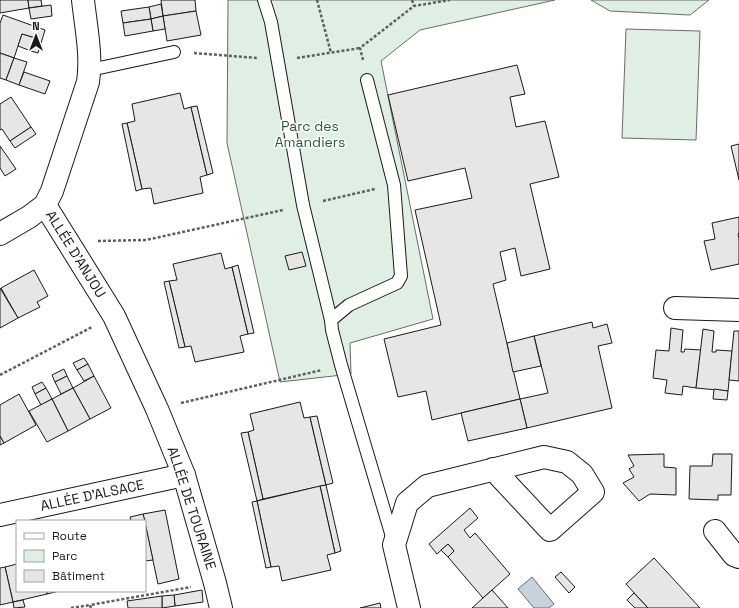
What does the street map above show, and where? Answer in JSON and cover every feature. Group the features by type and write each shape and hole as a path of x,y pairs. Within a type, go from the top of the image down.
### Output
{"street":[{"name":"ALLÉE D'ANJOU","path":"83,0 90,51 90,70 88,82 52,191 45,205 114,316 157,409"},
{"path":"0,234 29,217 45,205"},
{"path":"675,308 739,310"},
{"name":"ALLÉE DE TOURAINE","path":"157,409 184,476 216,583 221,608"},
{"path":"409,608 394,545 407,503 427,486 493,469"},
{"name":"ALLÉE D'ALSACE","path":"0,515 184,476"},
{"path":"715,531 734,555 739,557"}],"lane":[{"path":"264,0 271,22 303,205 331,320 340,365 394,545"},
{"path":"90,70 174,52"},
{"path":"331,320 348,305 397,283 401,276 394,185 366,80"}],"path":[{"path":"316,0 330,53"},
{"path":"412,0 414,6"},
{"path":"174,52 278,60 360,48 414,6 450,0"},
{"path":"360,48 366,80"},
{"path":"72,247 96,241 146,240 394,185"},
{"path":"0,375 114,316"},
{"path":"157,409 340,365"},
{"path":"71,608 91,606 216,583"}],"green space":[{"name":"Parc des Amandiers","path":"228,0 555,0 420,30 381,61 433,319 350,343 351,374 280,382 227,143"},
{"path":"591,0 709,0 690,15 610,11"},
{"path":"626,29 700,31 696,140 622,138"}],"shaded area":[{"path":"532,577 554,604 549,608 534,608 518,589"}],"building":[{"path":"0,0 28,0 29,8 0,13"},
{"path":"28,0 41,0 42,6 29,8"},
{"path":"161,0 195,0 196,11 163,16"},
{"path":"161,4 163,16 151,19 149,7"},
{"path":"51,5 52,16 31,19 29,8"},
{"path":"149,7 151,19 123,23 121,11"},
{"path":"196,11 201,35 167,41 163,16"},
{"path":"3,15 45,30 38,53 31,51 35,38 22,34 14,58 0,53 0,23"},
{"path":"163,16 165,29 153,31 151,19"},
{"path":"151,19 153,31 125,36 123,23"},
{"path":"22,34 35,38 31,51 18,46"},
{"path":"0,53 14,58 6,80 0,78"},
{"path":"14,58 27,62 19,85 6,80"},
{"path":"517,65 525,94 510,97 516,127 545,121 559,177 530,184 550,269 521,276 515,248 500,252 506,280 493,284 520,399 432,420 426,391 398,397 384,339 441,325 415,210 472,198 465,168 408,181 388,95"},
{"path":"24,72 50,81 45,94 19,85"},
{"path":"180,93 184,109 191,107 207,175 200,177 203,193 154,204 151,188 142,189 127,123 135,121 132,104"},
{"path":"11,97 31,127 10,141 2,129 0,130 0,104"},
{"path":"197,106 213,173 207,175 191,107"},
{"path":"127,123 142,189 136,191 122,124"},
{"path":"31,127 36,134 15,148 10,141"},
{"path":"739,144 739,180 731,146"},
{"path":"0,146 16,169 5,176 0,168"},
{"path":"739,217 739,264 711,270 704,241 715,239 712,223"},
{"path":"302,252 306,266 289,270 285,256"},
{"path":"221,253 225,269 232,267 248,334 240,336 244,352 195,362 191,346 185,347 169,281 177,280 173,264"},
{"path":"238,265 254,333 248,334 232,267"},
{"path":"34,270 48,296 37,302 40,307 18,318 1,288"},
{"path":"169,281 185,347 179,348 164,282"},
{"path":"0,288 18,318 0,328"},
{"path":"592,322 593,328 607,324 612,343 598,346 612,408 527,428 520,399 548,393 534,336"},
{"path":"671,328 683,330 681,352 684,352 685,349 701,350 696,388 683,386 682,395 665,393 667,380 653,378 656,350 669,351"},
{"path":"703,329 714,331 712,352 716,352 716,350 732,351 728,391 696,388"},
{"path":"734,331 739,331 739,381 729,380"},
{"path":"534,336 541,366 513,372 507,343"},
{"path":"84,358 88,364 77,370 73,363"},
{"path":"88,364 94,376 84,381 77,370"},
{"path":"64,369 67,376 55,382 52,375"},
{"path":"67,376 73,388 61,394 55,382"},
{"path":"94,376 111,408 90,419 73,388"},
{"path":"42,382 46,388 35,394 32,387"},
{"path":"46,388 52,399 41,405 35,394"},
{"path":"73,388 90,419 68,431 52,399"},
{"path":"714,389 728,391 727,400 713,399"},
{"path":"19,394 36,425 4,443 0,436 0,405"},
{"path":"52,399 68,431 47,442 29,411"},
{"path":"520,399 527,428 468,441 461,413"},
{"path":"300,402 304,418 310,417 326,485 263,499 248,432 254,430 250,414"},
{"path":"317,416 333,483 326,485 310,417"},
{"path":"248,432 263,499 257,501 241,433"},
{"path":"0,436 4,443 0,445"},
{"path":"664,454 664,467 676,468 676,495 650,494 639,501 623,483 634,477 629,469 634,466 628,455"},
{"path":"713,454 732,454 731,495 718,495 718,500 689,499 690,466 712,466"},
{"path":"326,485 341,551 335,553 320,486"},
{"path":"320,486 335,553 327,555 331,570 282,581 279,566 271,567 257,501"},
{"path":"257,501 271,567 266,568 252,502"},
{"path":"470,508 478,518 464,530 470,538 475,533 510,574 483,598 448,557 454,551 448,544 437,554 429,544"},
{"path":"165,510 179,579 158,584 146,528 146,520 144,520 143,514"},
{"path":"143,514 145,520 131,520 130,517"},
{"path":"146,527 153,560 146,561"},
{"path":"448,544 454,551 448,557 441,550"},
{"path":"654,558 700,608 648,608 626,584"},
{"path":"16,564 16,592 47,592 47,594 13,602 5,567"},
{"path":"5,567 13,602 0,605 0,568"},
{"path":"561,572 575,587 569,593 555,577"},
{"path":"202,590 203,602 175,606 174,595"},
{"path":"492,590 508,608 472,608 483,598"},
{"path":"634,593 648,608 635,608 627,600"},
{"path":"174,595 175,606 162,608 162,596"},
{"path":"162,596 162,608 128,608 127,601"},
{"path":"23,600 25,607 14,608 13,602"},
{"path":"380,603 381,608 360,608"}]}
